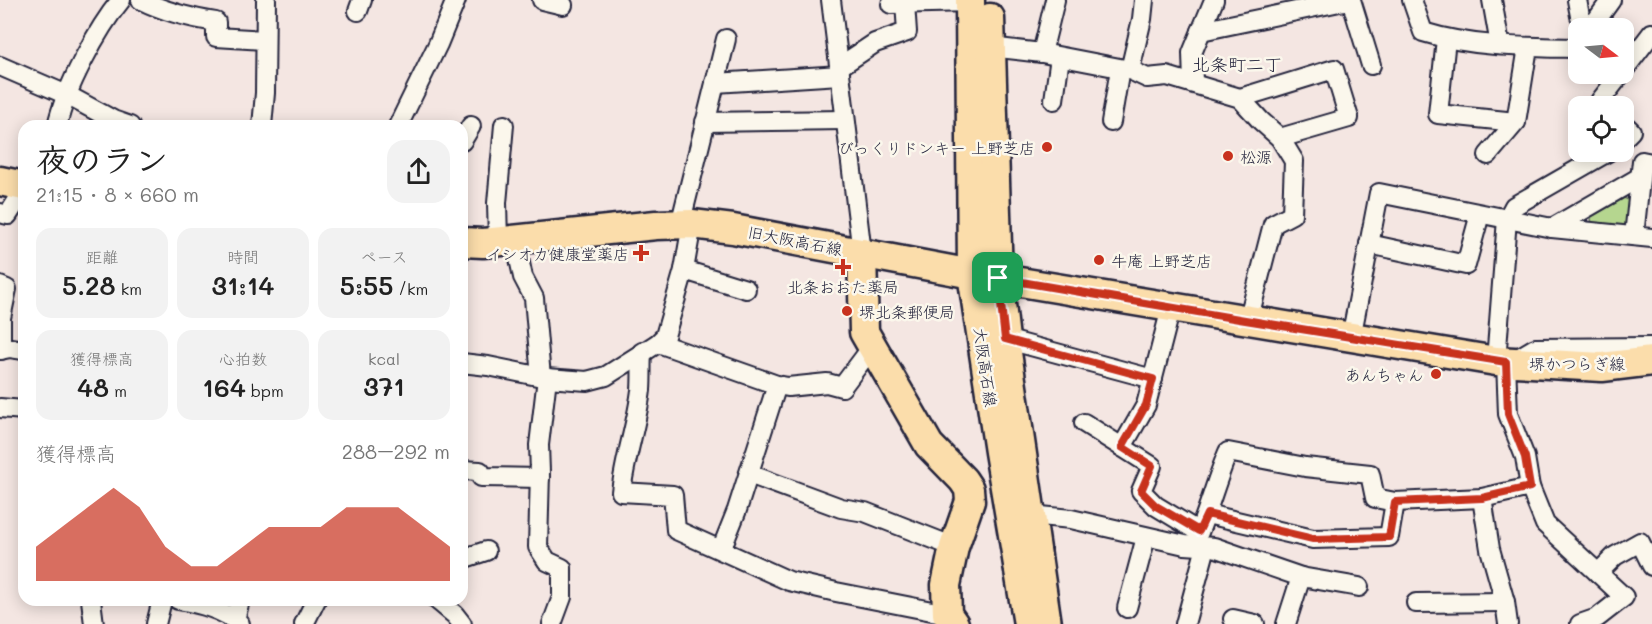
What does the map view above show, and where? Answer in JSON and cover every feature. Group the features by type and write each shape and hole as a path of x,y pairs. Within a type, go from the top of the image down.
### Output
{"main road":[{"name":"大阪高石線","path":"977,1 990,47 985,276 1005,339 1047,624"},
{"name":"大阪高石線","path":"977,1 985,276 999,452 1028,624"},
{"path":"0,181 18,186"},
{"name":"旧大阪高石線","path":"468,242 483,243 644,226 686,224 733,229 862,253 864,332 929,445 969,489 970,501 954,547 946,585 950,619"},
{"name":"堺かつらぎ線","path":"862,253 1171,308 1504,362 1602,367 1652,361"}],"street":[{"path":"59,120 67,95 83,61 121,0"},
{"path":"141,0 168,12 216,22 216,37 266,40"},
{"path":"263,120 266,0"},
{"path":"401,120 438,44 456,0"},
{"path":"542,0 562,5"},
{"path":"831,0 862,253"},
{"path":"1042,53 1055,0"},
{"path":"1111,122 1142,19 1144,0"},
{"path":"1192,83 1192,53 1214,0"},
{"path":"1201,31 1307,4 1350,0 1371,64"},
{"path":"1412,0 1423,32 1446,39 1500,45 1568,48"},
{"path":"1492,0 1500,45"},
{"path":"1577,0 1582,18"},
{"path":"1597,18 1611,0"},
{"path":"715,83 839,71 875,43 907,32 898,3 977,1"},
{"path":"1634,56 1652,33"},
{"path":"468,364 544,377 587,381 606,376 666,336 684,270 686,224 705,122 726,39"},
{"path":"1446,39 1438,114 1516,122"},
{"path":"990,47 1042,53 1125,70 1147,78 1167,76 1240,98 1281,138 1294,161 1292,214 1273,224 1248,321"},
{"path":"1488,155 1516,122 1528,47"},
{"path":"1053,100 1060,57"},
{"path":"0,66 67,95 113,120"},
{"path":"1240,98 1334,69 1349,118 1281,138"},
{"path":"1604,96 1613,84"},
{"path":"705,122 846,120"},
{"path":"504,125 497,203 506,241 534,298 544,377 539,445 538,547 547,561 562,568 561,597 552,624"},
{"path":"1351,338 1379,193 1552,228 1643,237 1645,203 1640,177 1642,161 1652,163"},
{"path":"1591,162 1514,206 1507,219 1504,362 1508,414 1525,457 1530,487 1545,524 1623,597 1592,622"},
{"path":"1552,228 1640,177"},
{"path":"0,213 8,215 18,198"},
{"path":"1369,244 1466,265 1480,213"},
{"path":"684,270 746,290"},
{"path":"0,286 7,289 1,318 1,350 18,349"},
{"path":"1122,447 1146,405 1171,308"},
{"path":"1005,339 1153,379"},
{"path":"658,343 788,387 827,383 842,387 872,348"},
{"path":"1504,362 1534,348 1652,347"},
{"path":"642,352 641,390 621,492 673,495 676,530 789,581 950,619"},
{"path":"721,550 737,510 777,385"},
{"path":"0,408 18,410"},
{"path":"1084,423 1152,466 1141,491 1156,506 1199,531 1228,452 1305,467 1370,474 1375,498 1395,502 1482,498 1530,487"},
{"path":"468,470 480,471 481,477 540,478"},
{"path":"748,474 841,508 865,512 954,547"},
{"path":"1482,498 1490,549 1505,602 1508,624"},
{"path":"1207,514 1313,539 1389,537 1395,502"},
{"path":"1031,515 1071,519 1185,545 1214,547 1300,577 1359,587"},
{"path":"1127,608 1146,537"},
{"path":"1598,573 1615,556 1640,542 1652,566"},
{"path":"1185,624 1206,547"},
{"path":"468,557 486,551"},
{"path":"1286,624 1300,577"},
{"path":"1416,603 1505,602"},
{"path":"92,606 94,624"},
{"path":"156,624 160,606"},
{"path":"205,606 238,622 239,606"},
{"path":"304,624 312,606"},
{"path":"444,606 462,624"},
{"path":"1233,619 1256,624"}],"green space":[{"path":"1624,198 1632,202 1630,223 1625,227 1592,225 1591,217"}],"place":[{"name":"びっくりドンキー 上野芝店","path":"1047,147"},
{"name":"松源","path":"1228,156"},
{"name":"イシオカ健康堂薬店","path":"641,253"},
{"name":"牛庵 上野芝店","path":"1099,260"},
{"name":"北条おおた薬局","path":"843,267"},
{"name":"堺北条郵便局","path":"847,311"},
{"name":"あんちゃん","path":"1436,374"}],"district":[{"name":"北条町二丁","path":"1237,64"}],"route":[{"path":"998,278 1506,362 1508,414 1525,457 1530,487 1482,498 1395,502 1389,537 1313,539 1207,514 1199,531 1156,506 1141,491 1152,466 1122,447 1146,405 1153,379 1005,339 998,278"}]}
